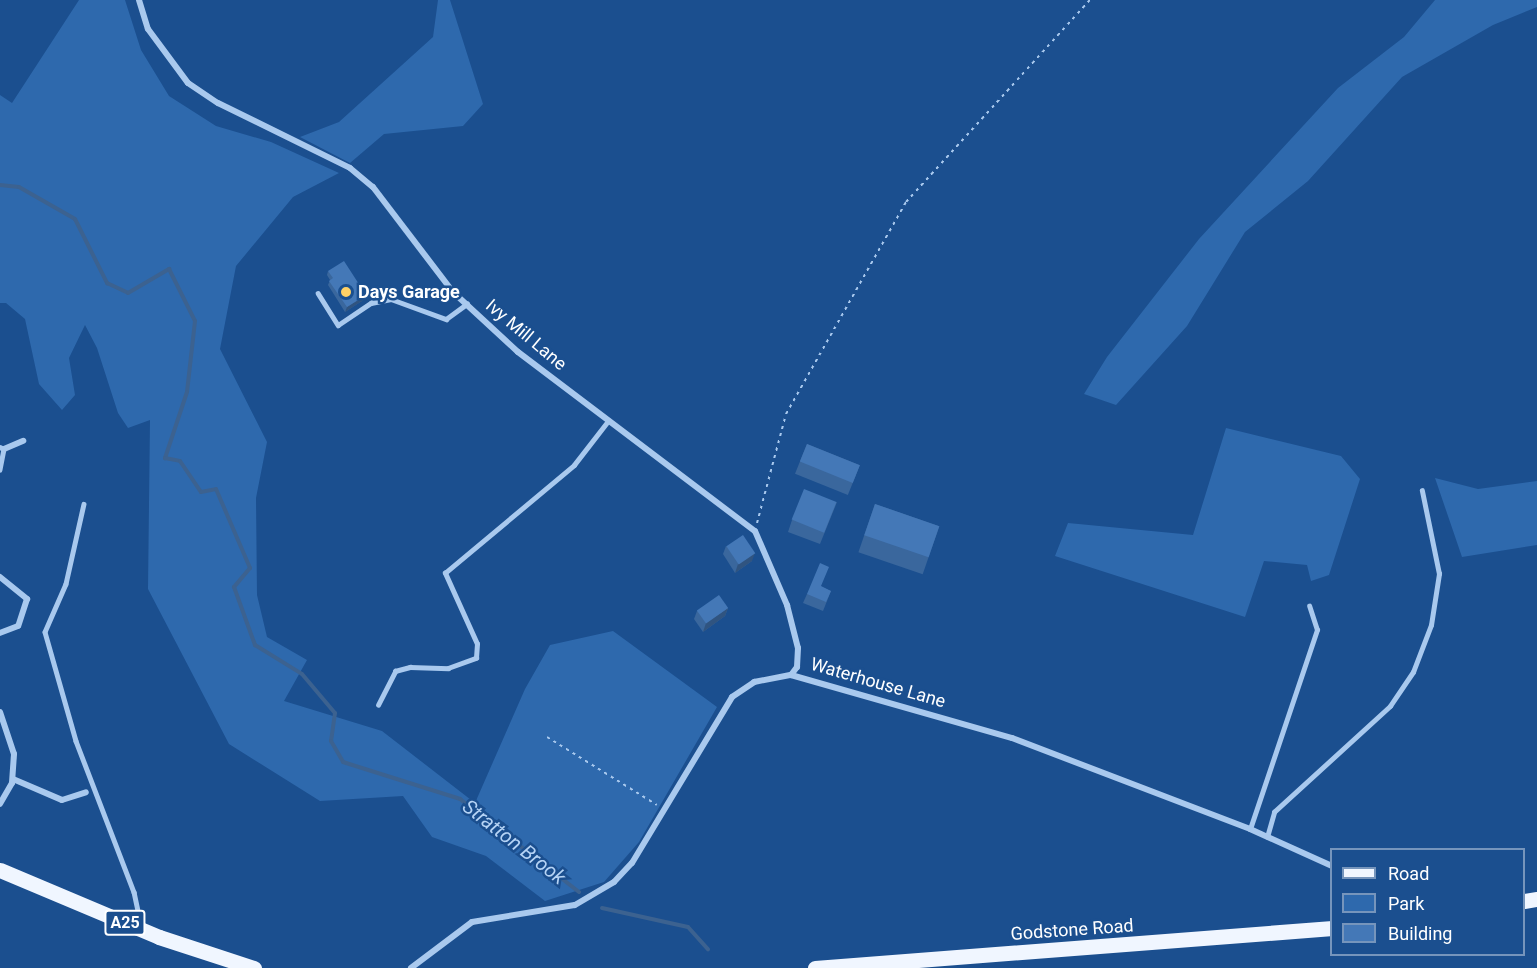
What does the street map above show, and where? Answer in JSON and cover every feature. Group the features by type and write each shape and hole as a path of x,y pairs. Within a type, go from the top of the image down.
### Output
{"main road":[{"name":"A25","path":"0,870 142,930 254,968"},
{"name":"Godstone Road","path":"816,968 1284,935 1330,928"}],"street":[{"name":"Ivy Mill Lane","path":"139,0 148,29 188,83 218,103 350,168 373,187 427,261 467,304 518,352 755,531 788,605 798,648 796,667 791,675"},
{"path":"2,448 23,441"},
{"path":"0,578 27,599 18,626 0,633"},
{"name":"Waterhouse Lane","path":"411,968 472,922 575,904 595,897 632,863 732,697 753,682 791,675 1012,738 1250,829 1330,865"},
{"path":"0,712 12,744 13,779 0,804"},
{"path":"13,779 62,800 86,792"}],"lane":[{"path":"318,293 338,325 371,303 391,299 446,319 467,304"},
{"path":"378,705 395,671 410,667 448,668 476,658 477,644 445,573 574,465 608,421"},
{"path":"0,470 2,448"},
{"path":"1267,837 1274,812 1390,706 1413,672 1431,625 1439,574 1422,491"},
{"path":"84,504 66,584 45,632 76,741 134,892 142,930"},
{"path":"1250,829 1317,630 1309,606"}],"path":[{"path":"755,531 786,414 906,202 1090,0"},
{"path":"547,737 664,811"}],"green space":[{"path":"79,0 125,0 141,50 169,96 216,126 271,142 339,173 293,197 236,266 220,349 267,442 256,498 257,595 267,637 307,660 284,701 382,731 475,803 525,689 550,645 613,631 717,707 639,842 604,882 545,901 486,856 432,837 403,796 320,801 229,744 148,589 150,420 128,428 118,413 97,348 85,325 69,358 75,395 62,410 39,384 25,319 6,303 0,303 0,95 12,103"},
{"path":"438,0 450,0 483,104 463,126 384,134 350,163 300,137 339,122 433,37"},
{"path":"1435,0 1537,0 1537,7 1493,25 1402,77 1308,181 1245,232 1187,326 1116,405 1084,394 1107,357 1199,239 1338,88 1404,37"},
{"path":"1226,428 1341,456 1360,479 1329,575 1311,581 1307,565 1264,561 1245,617 1055,556 1068,523 1193,535"},
{"path":"1435,478 1478,489 1537,481 1537,545 1462,557"}],"building":[{"name":"Days Garage","path":"344,261 366,295 347,307 329,281 333,278 328,271"},
{"path":"807,444 860,465 853,483 800,462"},
{"path":"804,489 836,502 824,533 792,520"},
{"path":"875,504 939,526 929,557 864,535"},
{"path":"743,535 755,553 739,564 726,546"},
{"path":"820,563 829,567 821,586 831,591 826,602 807,594"},
{"path":"719,595 728,608 706,624 697,610"}],"waterway":[{"name":"Stratton Brook","path":"0,185 19,187 75,219 107,283 128,293 169,269 195,321 187,392 165,458 180,461 201,492 216,489 250,568 234,587 255,645 302,674 335,713 331,741 343,762 460,799 579,892"},
{"name":"Stratton Brook","path":"602,908 688,927 708,949"}],"place":[{"name":"Days Garage","path":"346,292"}]}
